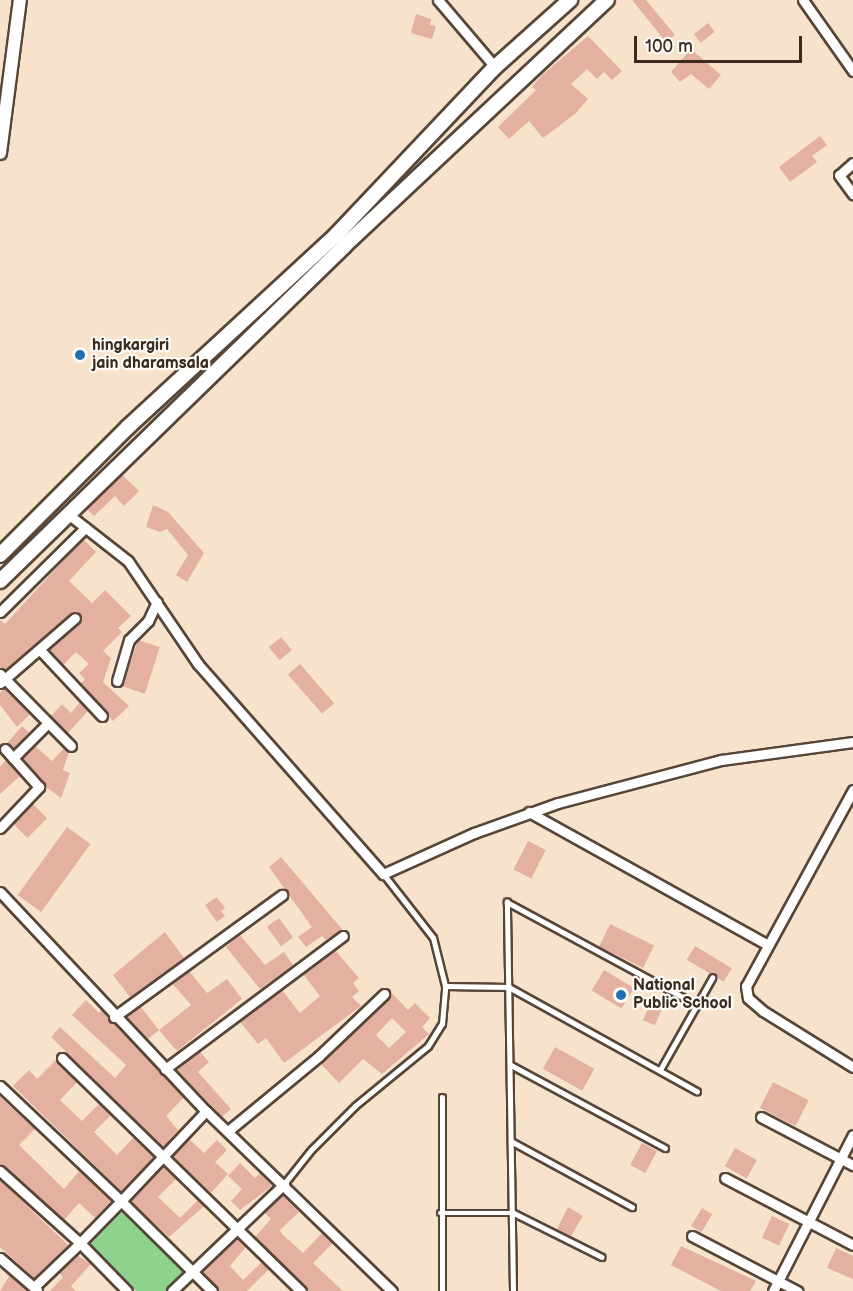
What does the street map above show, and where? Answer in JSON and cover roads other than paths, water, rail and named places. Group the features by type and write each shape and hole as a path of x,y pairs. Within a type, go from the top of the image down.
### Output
{"main road":[{"path":"0,153 20,0"},
{"path":"0,555 128,427 336,234 495,67 570,0"},
{"path":"0,581 344,246 607,0"}],"street":[{"path":"438,0 495,67"},
{"path":"803,0 853,71"},
{"path":"853,163 839,175 853,194"},
{"path":"68,514 128,561 198,664 382,874 529,812 721,760 853,742"},
{"path":"0,612 86,528"},
{"path":"117,681 129,640 148,621 157,602"},
{"path":"71,746 2,678 41,651 75,618"},
{"path":"41,651 102,716"},
{"path":"13,759 48,723"},
{"path":"0,828 39,787 2,750"},
{"path":"853,790 766,944 746,986 747,998 853,1067"},
{"path":"529,812 766,944"},
{"path":"0,892 114,1017 206,1111 392,1291"},
{"path":"114,1017 282,895"},
{"path":"165,1069 343,936"},
{"path":"228,1131 319,1056 384,994"},
{"path":"62,1058 301,1291"},
{"path":"0,1086 122,1201 212,1291"},
{"path":"1,1261 32,1288 122,1201 206,1111"},
{"path":"761,1117 853,1165"},
{"path":"773,1291 853,1135"},
{"path":"0,1171 80,1243 127,1291"},
{"path":"725,1178 853,1245"},
{"path":"172,1291 236,1226 284,1184"},
{"path":"692,1236 797,1291"}],"lane":[{"path":"284,1184 311,1150 355,1106 428,1046 442,1024 445,986 433,938 382,874"},
{"path":"513,1291 514,1213 507,902 696,1004"},
{"path":"660,1070 712,978"},
{"path":"445,986 509,987 697,1091"},
{"path":"511,1065 665,1148"},
{"path":"442,1097 442,1291"},
{"path":"511,1141 632,1207"},
{"path":"441,1213 514,1213 602,1257"}],"place":[{"name":"hingkargiri jain dharamsala","path":"80,355"},
{"name":"National Public School","path":"621,995"}]}
